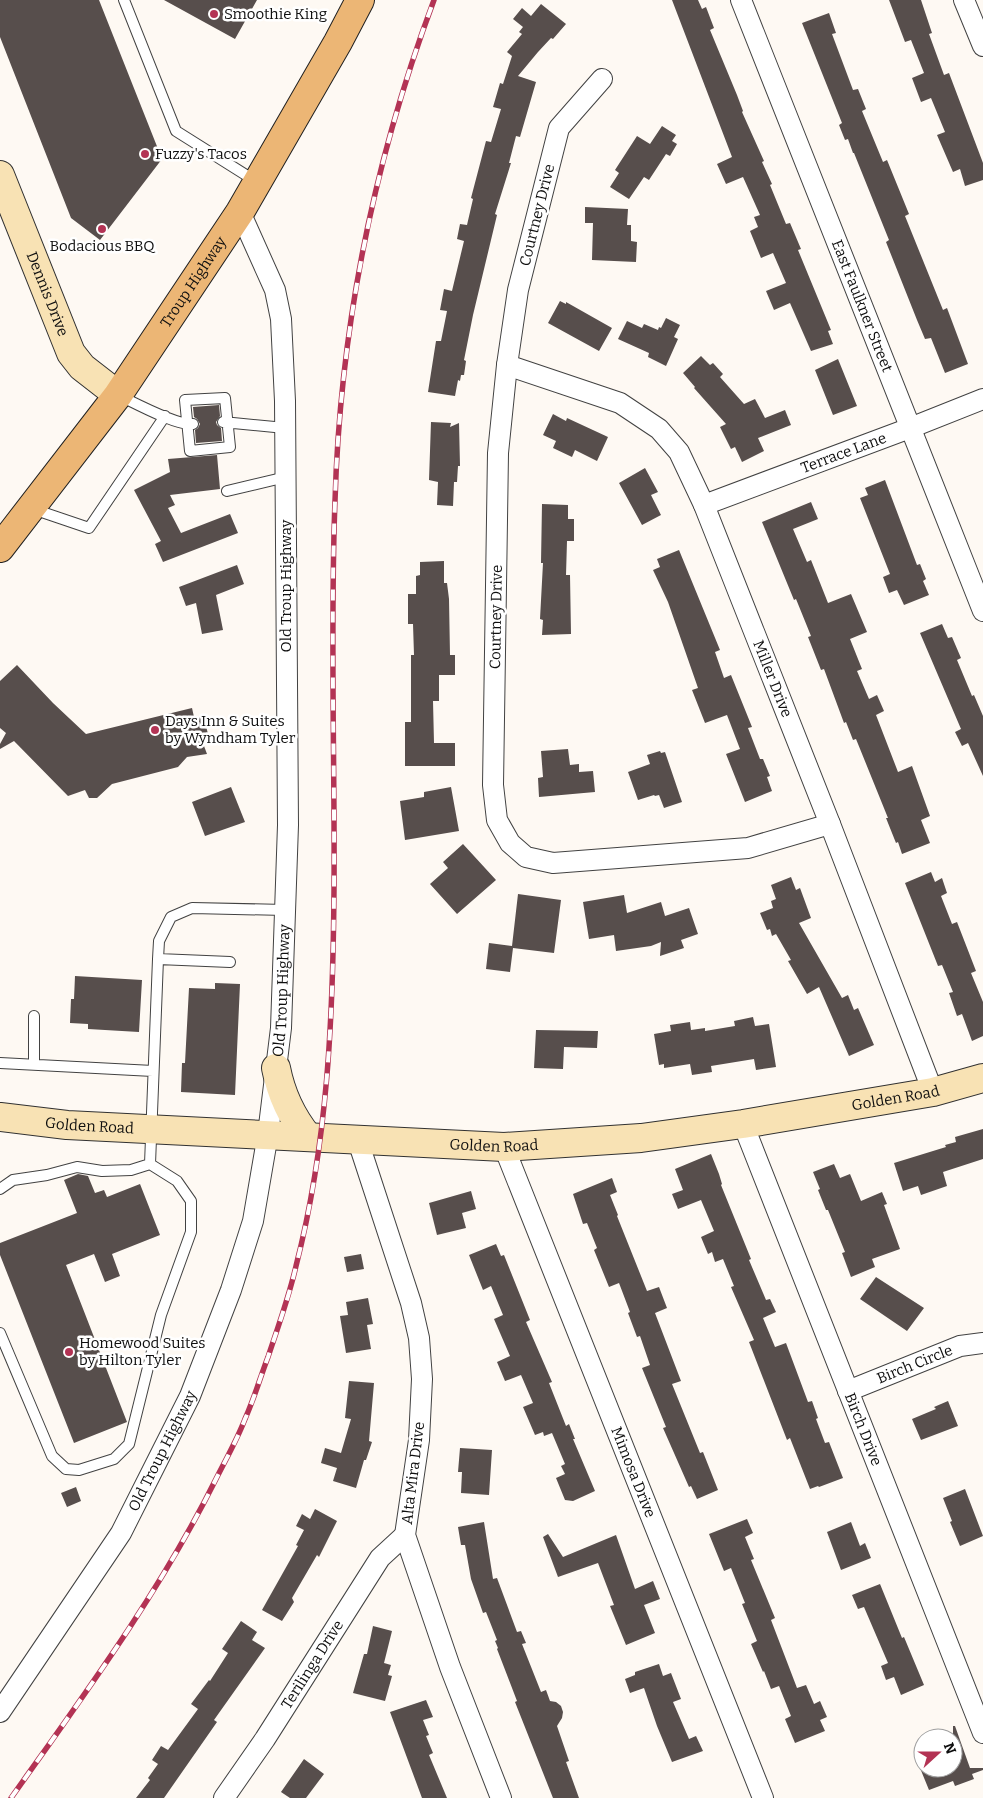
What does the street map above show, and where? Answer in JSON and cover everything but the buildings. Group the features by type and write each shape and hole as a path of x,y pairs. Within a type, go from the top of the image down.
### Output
{"main road":[{"name":"Troup Highway","path":"0,548 118,395 240,212 338,42 360,0"}],"street":[{"name":"East Faulkner Street","path":"741,0 983,611"},
{"path":"964,0 983,46"},
{"name":"Courtney Drive","path":"602,79 559,128 518,290 506,365 498,453 493,785 497,820 510,843 526,857 553,863 748,848 830,824"},
{"name":"Dennis Drive","path":"0,175 71,353 82,367 118,395"},
{"name":"Old Troup Highway","path":"0,1712 121,1533 190,1396 231,1290 253,1221 268,1134 280,1028 288,825 285,428 281,319 275,290 240,212"},
{"name":"Miller Drive","path":"506,365 620,403 659,429 679,452 704,505 933,1092"},
{"name":"Terrace Lane","path":"704,505 983,399"},
{"path":"276,1068 286,1101 294,1117 308,1137"},
{"name":"Golden Road","path":"0,1117 67,1125 504,1147 641,1138 743,1124 933,1092 983,1078"},
{"name":"Birch Drive","path":"743,1124 983,1733"},
{"name":"Alta Mira Drive","path":"358,1141 411,1303 418,1338 422,1379 420,1440 405,1535 450,1668 501,1798"},
{"name":"Mimosa Drive","path":"504,1147 763,1798"},
{"name":"Birch Circle","path":"848,1391 960,1346 983,1343"},
{"name":"Terilinga Drive","path":"224,1798 265,1739 380,1558 405,1535"}],"lane":[{"path":"124,0 176,131 257,182"},
{"path":"118,395 165,416 191,424"},
{"path":"225,398 225,422 230,447 190,451 191,424 185,400 225,398"},
{"path":"31,508 89,528 165,416"},
{"path":"225,422 285,428"},
{"path":"228,491 286,477"},
{"path":"150,1164 159,941 171,917 192,908 285,910"},
{"path":"158,959 230,962"},
{"path":"34,1016 34,1064"},
{"path":"0,1063 153,1070"},
{"path":"0,1189 13,1180 47,1175 77,1167 102,1171 131,1170 150,1164 177,1181 191,1201 191,1232 161,1315 129,1444 114,1459 79,1470 66,1469 52,1456 0,1333"}],"railway":[{"path":"11,1798 120,1642 171,1562 194,1521 235,1442 248,1411 268,1357 296,1266 307,1219 322,1126 330,1032 334,890 333,646 335,501 344,373 364,246 378,184 394,122 434,0"}],"place":[{"name":"Smoothie King","path":"214,14"},
{"name":"Fuzzy's Tacos","path":"145,154"},
{"name":"Bodacious BBQ","path":"102,229"},
{"name":"Days Inn & Suites by Wyndham Tyler","path":"155,730"},
{"name":"Homewood Suites by Hilton Tyler","path":"69,1352"}]}
